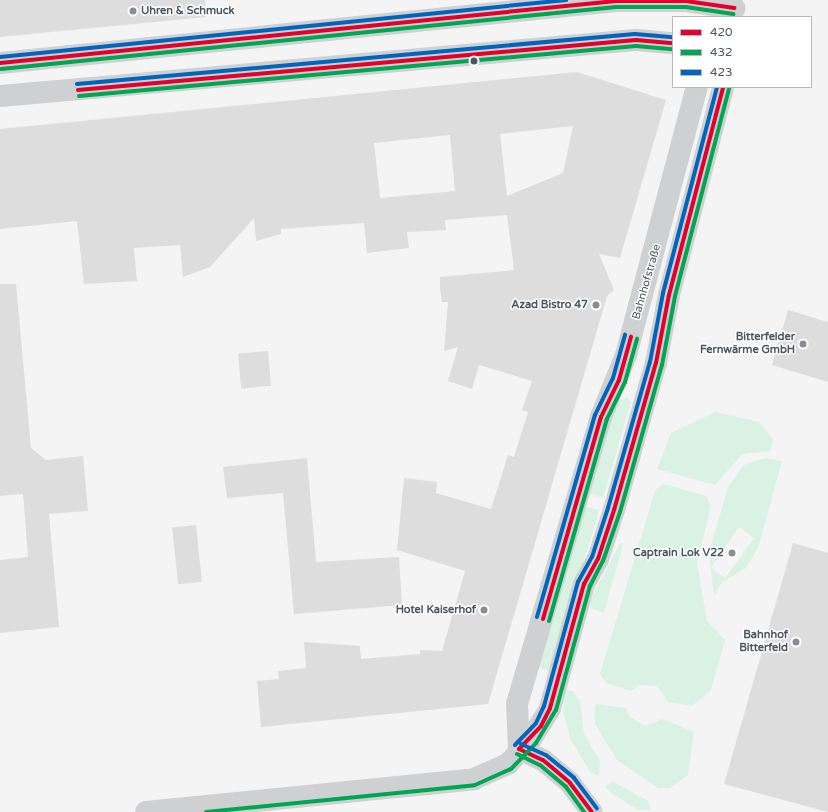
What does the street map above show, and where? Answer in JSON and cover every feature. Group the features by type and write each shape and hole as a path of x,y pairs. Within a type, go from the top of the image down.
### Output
{"street":[{"path":"0,63 616,1 686,1 734,8"},
{"path":"0,96 636,40 672,43"},
{"name":"Bahnhofstraße","path":"519,749 517,704 601,417 626,355 697,88"},
{"path":"146,812 474,779 496,773 508,764 519,749 541,726 550,708 584,584 598,559 614,510 656,363 669,295 723,88"},
{"path":"519,749 543,760 570,783 592,812"}],"green space":[{"path":"627,397 631,402 603,498 586,493 587,480 619,400"},
{"path":"715,412 759,422 773,439 771,451 742,454 715,485 657,469 671,433"},
{"path":"765,458 782,461 758,548 746,568 722,582 714,597 709,553 728,487 744,465","holes":["739,527 754,538 725,578 711,568"]},
{"path":"664,484 706,496 711,506 697,563 707,621 725,640 711,690 692,706 668,702 657,686 639,685 631,691 606,683 600,674 655,490"},
{"path":"582,506 599,510 598,515 550,670 545,670 536,666"},
{"path":"620,543 623,543 604,613 591,608 590,600"},
{"path":"565,690 573,691 580,701 584,734 600,761 599,776 590,772 571,740 563,711"},
{"path":"595,704 626,708 630,717 645,726 663,719 694,732 688,775 670,788 658,788 617,760 595,724"},
{"path":"612,781 648,801 651,810 638,810 610,792 605,787"}],"building":[{"path":"0,0 205,0 206,17 0,37"},
{"path":"577,72 666,100 620,258 599,254 614,290 607,296 488,704 261,727 257,681 279,679 278,671 306,668 304,642 360,646 361,659 420,654 420,650 442,651 465,571 397,550 404,478 437,482 436,493 491,509 508,455 514,457 528,412 522,410 532,381 479,365 472,389 448,381 458,347 444,351 448,302 442,302 440,288 440,277 514,270 507,215 445,220 446,230 407,232 409,248 367,253 364,223 281,229 281,234 256,241 254,218 210,267 183,277 180,245 134,248 137,281 84,284 77,221 0,229 0,129","holes":["573,126 563,173 507,196 500,134","450,135 455,191 380,198 374,143"]},
{"path":"0,284 16,284 31,448 46,460 83,456 88,511 49,514 59,627 0,633 0,560 28,557 23,494 0,496"},
{"name":"Bitterfelder Fernwärme GmbH","path":"788,310 828,322 828,382 772,365"},
{"path":"268,351 271,386 241,388 238,354"},
{"path":"307,458 316,562 399,557 402,605 294,614 283,493 227,498 223,467"},
{"path":"196,525 202,582 178,584 172,528"},
{"name":"Bahnhof Bitterfeld","path":"793,543 828,553 828,812 724,784"}],"transit line":[{"name":"423","path":"0,57 566,0"},
{"name":"420","path":"0,63 616,1 686,1 734,8"},
{"name":"432","path":"1,69 616,7 686,7 733,14"},
{"name":"423","path":"77,84 635,34 672,37"},
{"name":"420","path":"78,90 636,40 672,43"},
{"name":"432","path":"79,96 636,46 672,49"},
{"name":"423","path":"515,745 536,723 544,706 578,582 592,557 608,508 650,362 663,293 717,88"},
{"name":"420","path":"519,749 541,726 550,708 584,584 598,559 614,510 656,363 669,295 723,88"},
{"name":"432","path":"206,812 475,785 511,769 536,743 556,710 590,586 603,561 620,512 662,365 675,296 729,89"},
{"name":"423","path":"537,617 595,415 613,378 625,335"},
{"name":"420","path":"543,619 601,417 619,380 631,337"},
{"name":"432","path":"549,621 607,419 625,382 637,339"},
{"name":"423","path":"521,744 546,755 574,778 597,808"},
{"name":"420","path":"519,749 543,760 570,783 592,812"},
{"name":"432","path":"517,754 540,765 566,787 584,812"}],"place":[{"name":"Uhren & Schmuck","path":"133,11"},
{"name":"Azad Bistro 47","path":"596,305"},
{"name":"Bitterfelder Fernwärme GmbH","path":"803,344"},
{"name":"Captrain Lok V22","path":"732,553"},
{"name":"Hotel Kaiserhof","path":"484,610"},
{"name":"Bahnhof Bitterfeld","path":"796,642"}]}
